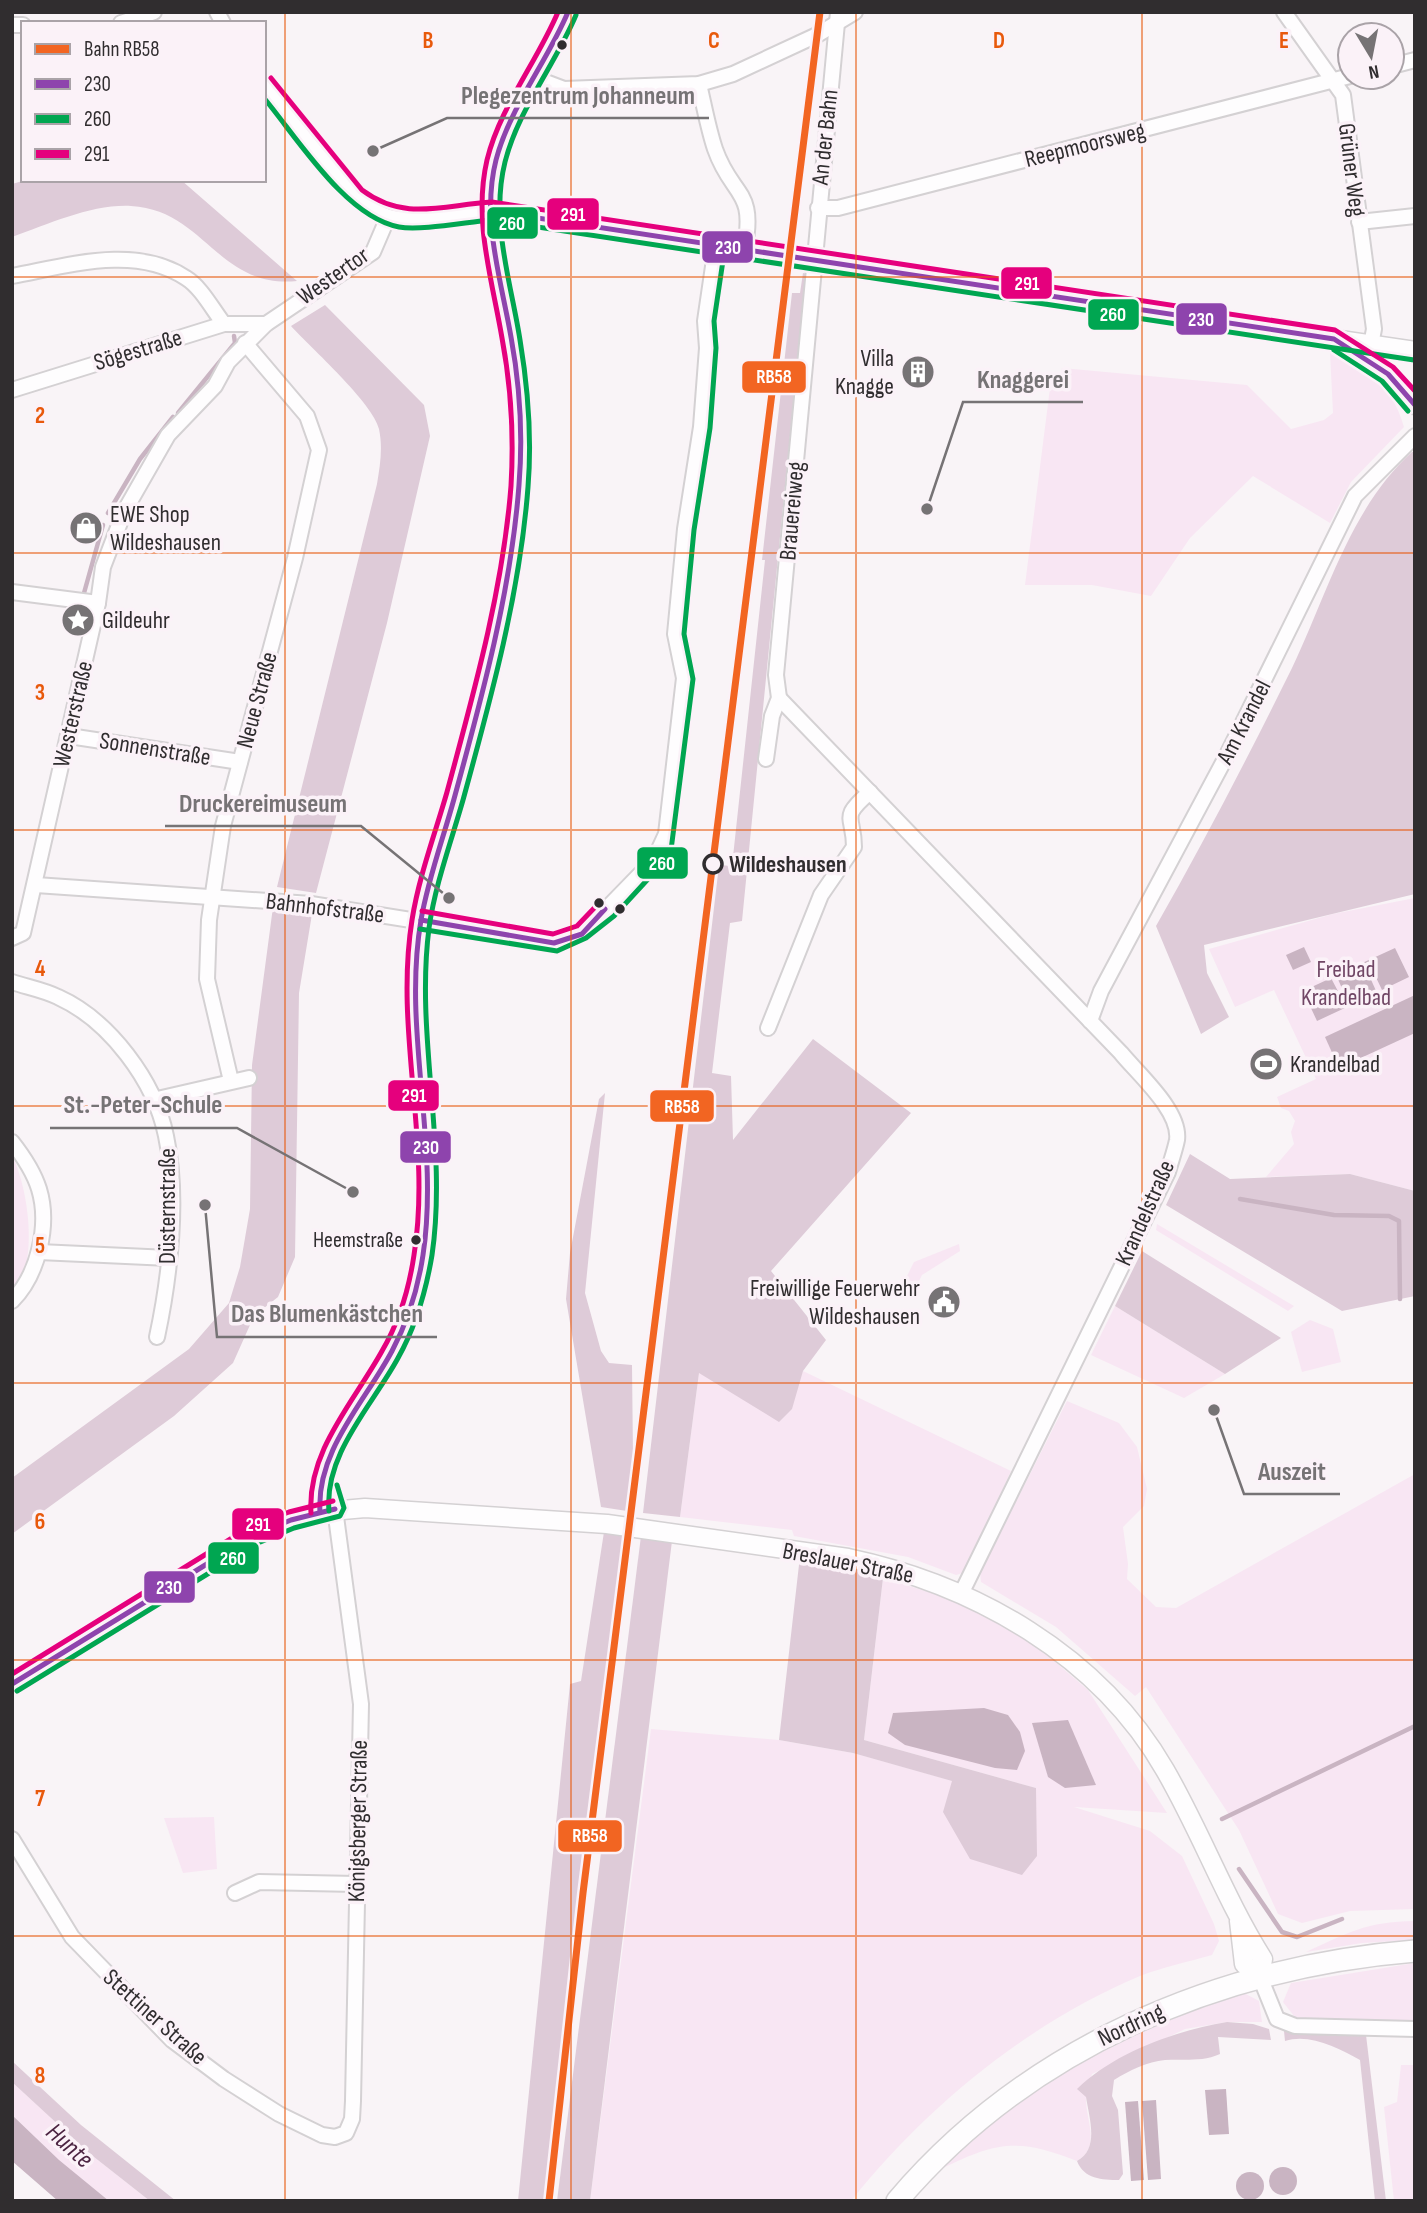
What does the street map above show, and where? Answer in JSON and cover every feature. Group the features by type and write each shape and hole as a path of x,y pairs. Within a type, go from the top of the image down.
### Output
{"main road":[{"name":"Nordring","path":"897,2201 940,2154 1038,2074 1146,2017 1260,1977 1322,1963 1415,1951"}],"street":[{"path":"127,21 153,12"},
{"path":"12,1684 254,1535 328,1510 316,1491 351,1418 398,1341 417,1288 424,1250 428,1171 416,984 421,920 491,657 517,508 518,383 493,250 492,181 501,142 568,12"},
{"path":"535,78 564,89 699,84 733,74 837,18 855,12"},
{"name":"Grüner Weg","path":"1284,12 1343,95 1374,329 1371,345"},
{"name":"An der Bahn","path":"814,261 837,18"},
{"name":"Reepmoorsweg","path":"818,208 838,208 1336,79"},
{"path":"699,84 715,149 741,193 749,219 744,251"},
{"path":"266,86 356,196 388,217 402,219 491,211 1415,351"},
{"path":"1359,222 1415,216"},
{"name":"Westertor","path":"266,324 373,253 388,217"},
{"name":"Bahnhofstraße","path":"36,885 311,904 554,943 582,934 654,860 666,834 684,678 674,634 685,529 701,428 707,348 705,321 716,246"},
{"path":"12,276 104,260 146,262 187,278 224,324"},
{"name":"Brauereiweg","path":"766,759 772,716 779,698 776,675 814,261"},
{"name":"Sögestraße","path":"12,390 224,324 266,324"},
{"name":"Westerstraße","path":"12,938 23,933 36,885 98,603 103,566 139,481 168,435 215,386 228,362 266,324"},
{"path":"1334,340 1388,374 1415,405"},
{"name":"Neue Straße","path":"231,1081 206,970 212,897 223,826 296,558 319,450 307,416 245,344"},
{"name":"Am Krandel","path":"1090,1021 1101,991 1226,757 1355,496 1415,436"},
{"path":"12,592 98,603"},
{"name":"Krandelstraße","path":"779,698 1090,1021 1167,1106 1177,1138 1167,1172 961,1592"},
{"name":"Sonnenstraße","path":"69,736 240,762"},
{"path":"768,1028 821,895 854,847 848,821 850,813 870,792"},
{"path":"12,967 12,983"},
{"name":"Düsternstraße","path":"12,983 57,997 82,1011 122,1050 153,1100 166,1133 170,1159 169,1258 158,1337"},
{"path":"153,1100 249,1078"},
{"path":"12,1142 40,1191 39,1252 26,1286 12,1301"},
{"path":"39,1252 169,1258"},
{"name":"Breslauer Straße","path":"328,1510 376,1508 625,1527 848,1559 895,1569 961,1592 1045,1641 1077,1666 1125,1716 1166,1772 1239,1921 1244,1964 1260,1977"},
{"name":"Königsberger Straße","path":"328,1510 360,1688 353,2101 352,2119 346,2133"},
{"name":"Stettiner Straße","path":"12,1839 72,1937 172,2040 279,2115 322,2135 335,2137 346,2133"},
{"path":"235,1894 260,1882 356,1884"},
{"path":"1260,1977 1277,2019 1295,2026 1415,2029"}],"green space":[{"path":"1330,352 1366,373 1385,389 1399,412 1404,427 1351,482 1330,523 1253,476 1190,538 1151,596 1092,585 1025,585 1050,388 1059,388 1062,368 1247,385 1291,429 1324,420 1333,413"},
{"name":"Freibad Krandelbad","path":"1415,898 1415,1191 1350,1174 1266,1177 1294,1144 1291,1132 1295,1121 1289,1111 1281,1108 1277,1097 1316,1079 1274,990 1235,1007 1209,949 1333,914"},
{"path":"12,1156 23,1186 29,1245 21,1280 12,1292"},
{"path":"1157,1224 1294,1306 1288,1311 1156,1230"},
{"path":"959,1244 960,1251 922,1275 915,1289 902,1286 914,1262"},
{"path":"1115,1306 1225,1374 1184,1398 1091,1355"},
{"path":"1310,1320 1333,1329 1341,1362 1302,1372 1291,1332"},
{"path":"803,1371 1011,1471 966,1572 956,1575 908,1557 794,1536 792,1530 680,1517 699,1373 792,1402"},
{"path":"1067,1401 1119,1423 1137,1447 1147,1489 1144,1506 1123,1527 1128,1564 1127,1579 1156,1607 1176,1608 1415,1474 1415,1909 1350,1911 1302,1923 1278,1914 1239,1830 1146,1687 1135,1696 1056,1627 981,1582 980,1573"},
{"path":"883,1578 955,1600 1026,1637 1088,1690 1167,1813 1074,1807 1150,1831 1182,1856 1214,1924 1219,1941 1212,1955 1140,1976 1099,1995 1019,2043 946,2101 880,2166 851,2201 590,2201 651,1729 779,1740 853,1753 953,1781 1036,1788 864,1740"},
{"path":"214,1817 217,1869 183,1873 164,1818"},
{"path":"1415,1921 1415,1940 1362,1943 1306,1952 1370,1926"},
{"path":"1415,1963 1415,2025 1298,2021 1283,2002 1291,1983"},
{"path":"1244,1993 1259,2001 1262,2022 1227,2022 1185,2029 1092,2074 1086,2097 1091,2140 1085,2155 1077,2161 1039,2149 1008,2146 978,2153 941,2169 973,2138 1008,2110 1081,2062 1160,2024"},
{"path":"1401,2065 1415,2065 1415,2201 1394,2201 1384,2107 1397,2102"},
{"path":"12,2082 89,2153 150,2201 109,2201 59,2161 12,2115"}],"shaded area":[{"path":"21,181 183,182 297,281 270,280 248,273 229,262 177,221 156,211 131,206 101,208 12,237 12,184"},
{"path":"803,273 806,274 742,921 730,923 712,1073 731,1076 733,1140 813,1039 911,1113 771,1271 826,1340 803,1371 792,1409 779,1422 699,1373 680,1517 643,1513 719,865 732,866 792,293 800,293"},
{"path":"325,305 424,405 430,436 387,623 316,893 277,887 377,484 381,450 379,429 366,405 291,326"},
{"path":"1415,452 1415,894 1204,945 1207,973 1229,1017 1201,1034 1156,926 1276,701 1356,526 1390,474"},
{"path":"273,907 312,914 299,993 295,1257 278,1297 254,1316 233,1363 174,1416 12,1534 12,1478 189,1349 229,1303 240,1267 250,1209 252,1065"},
{"path":"1304,947 1311,962 1293,970 1286,955"},
{"path":"1395,948 1409,977 1382,990 1373,971 1368,973 1377,993 1317,1021 1303,991 1331,978 1341,997 1345,995 1336,975"},
{"path":"1415,995 1415,1033 1339,1068 1325,1037"},
{"path":"605,1093 585,1293 601,1351 609,1363 632,1365 633,1457 627,1511 601,1507 566,1299 570,1253 599,1099"},
{"path":"1190,1154 1230,1179 1350,1174 1415,1191 1415,1296 1342,1311 1166,1205"},
{"path":"1142,1251 1281,1338 1225,1374 1115,1306"},
{"path":"604,1532 625,1534 544,2201 518,2201 570,1684 581,1681"},
{"path":"641,1536 672,1541 590,2201 557,2201"},
{"path":"800,1556 851,1563 883,1578 864,1740 1036,1788 1037,1856 1022,1875 970,1859 943,1812 952,1781 853,1753 779,1740"},
{"path":"984,1708 1008,1715 1020,1732 1025,1751 1017,1770 995,1768 905,1745 888,1733 893,1713"},
{"path":"1068,1720 1096,1785 1065,1788 1048,1777 1032,1723"},
{"path":"1227,2022 1253,2024 1269,2029 1271,2040 1218,2037 1220,2054 1213,2057 1152,2063 1114,2080 1112,2096 1118,2110 1123,2174 1119,2180 1106,2180 1084,2172 1077,2161 1089,2149 1091,2123 1086,2097 1077,2089 1109,2064 1147,2045 1187,2031"},
{"path":"1291,2029 1366,2035 1386,2201 1375,2201 1360,2060 1314,2040 1285,2041 1284,2031"},
{"path":"12,2061 81,2125 176,2201 150,2201 89,2153 12,2082"},
{"path":"1226,2089 1229,2134 1209,2135 1205,2090"},
{"path":"1156,2100 1161,2179 1148,2180 1142,2101"},
{"path":"1138,2101 1144,2180 1131,2181 1125,2102"},
{"path":"12,2115 59,2160 109,2201 58,2201 12,2161"},
{"path":"1283,2167 1293,2171 1297,2181 1293,2191 1283,2195 1273,2191 1269,2181 1273,2171"},
{"path":"1250,2172 1260,2176 1264,2186 1260,2196 1250,2200 1240,2196 1236,2186 1240,2176"}],"waterway":[{"path":"178,413 235,343 234,336"},
{"path":"108,513 140,459 173,417"},
{"path":"84,593 103,525"},
{"path":"1240,1199 1334,1215 1389,1216 1399,1221 1400,1299"},
{"path":"1222,1819 1415,1726"},
{"path":"1239,1869 1282,1932 1297,1937 1342,1919"}],"rail line":[{"name":"RB58","path":"549,2201 583,1893 820,12"}],"transit line":[{"name":"291","path":"311,1513 316,1469 324,1448 393,1329 406,1293 414,1255 419,1171 407,1004 412,920 486,640 501,563 511,486 510,393 483,227 483,182 493,140 558,12"},
{"name":"230","path":"320,1512 321,1490 334,1448 398,1340 412,1304 423,1255 427,1171 416,1003 416,962 421,920 494,644 509,564 519,485 519,392 494,249 492,182 496,160 510,122 568,12"},
{"name":"260","path":"329,1511 329,1490 342,1450 404,1346 419,1308 432,1255 436,1173 426,1010 429,928 439,880 474,762 503,645 518,566 528,487 530,450 527,395 501,229 501,184 505,162 519,124 576,15"},
{"name":"291","path":"271,78 362,190 393,206 424,209 492,202 1335,330 1393,367 1415,391"},
{"name":"260","path":"266,101 342,193 379,220 399,227 431,227 491,220 1414,360"},
{"name":"230","path":"491,211 1334,339 1388,374 1415,405"},
{"name":"260","path":"420,929 557,951 586,938 614,916 660,866 671,850 693,679 684,634 694,530 710,428 716,348 714,321 725,247"},
{"name":"260","path":"1334,350 1382,381 1408,411"},
{"name":"291","path":"422,911 553,934 577,926 599,903"},
{"name":"230","path":"421,920 554,943 582,934 605,909"},
{"name":"260","path":"17,1691 258,1543 294,1528 340,1516 344,1508 337,1485"},
{"name":"291","path":"12,1674 250,1527 289,1512 333,1501"},
{"name":"230","path":"12,1684 254,1535 291,1520 335,1509"}],"place":[{"name":"Plegezentrum Johanneum","path":"373,151"},
{"name":"Villa Knagge","path":"918,372"},
{"name":"Knaggerei","path":"927,509"},
{"name":"EWE Shop Wildeshausen","path":"86,528"},
{"name":"Gildeuhr","path":"78,620"},
{"name":"Wildeshausen","path":"713,864"},
{"name":"Druckereimuseum","path":"449,898"},
{"name":"Krandelbad","path":"1266,1064"},
{"name":"St.-Peter-Schule","path":"353,1192"},
{"name":"Das Blumenkästchen","path":"205,1205"},
{"name":"Heemstraße","path":"416,1240"},
{"name":"Freiwillige Feuerwehr Wildeshausen","path":"944,1302"},
{"name":"Auszeit","path":"1214,1410"}],"water label":[{"name":"Hunte","path":"69,2146"}]}
